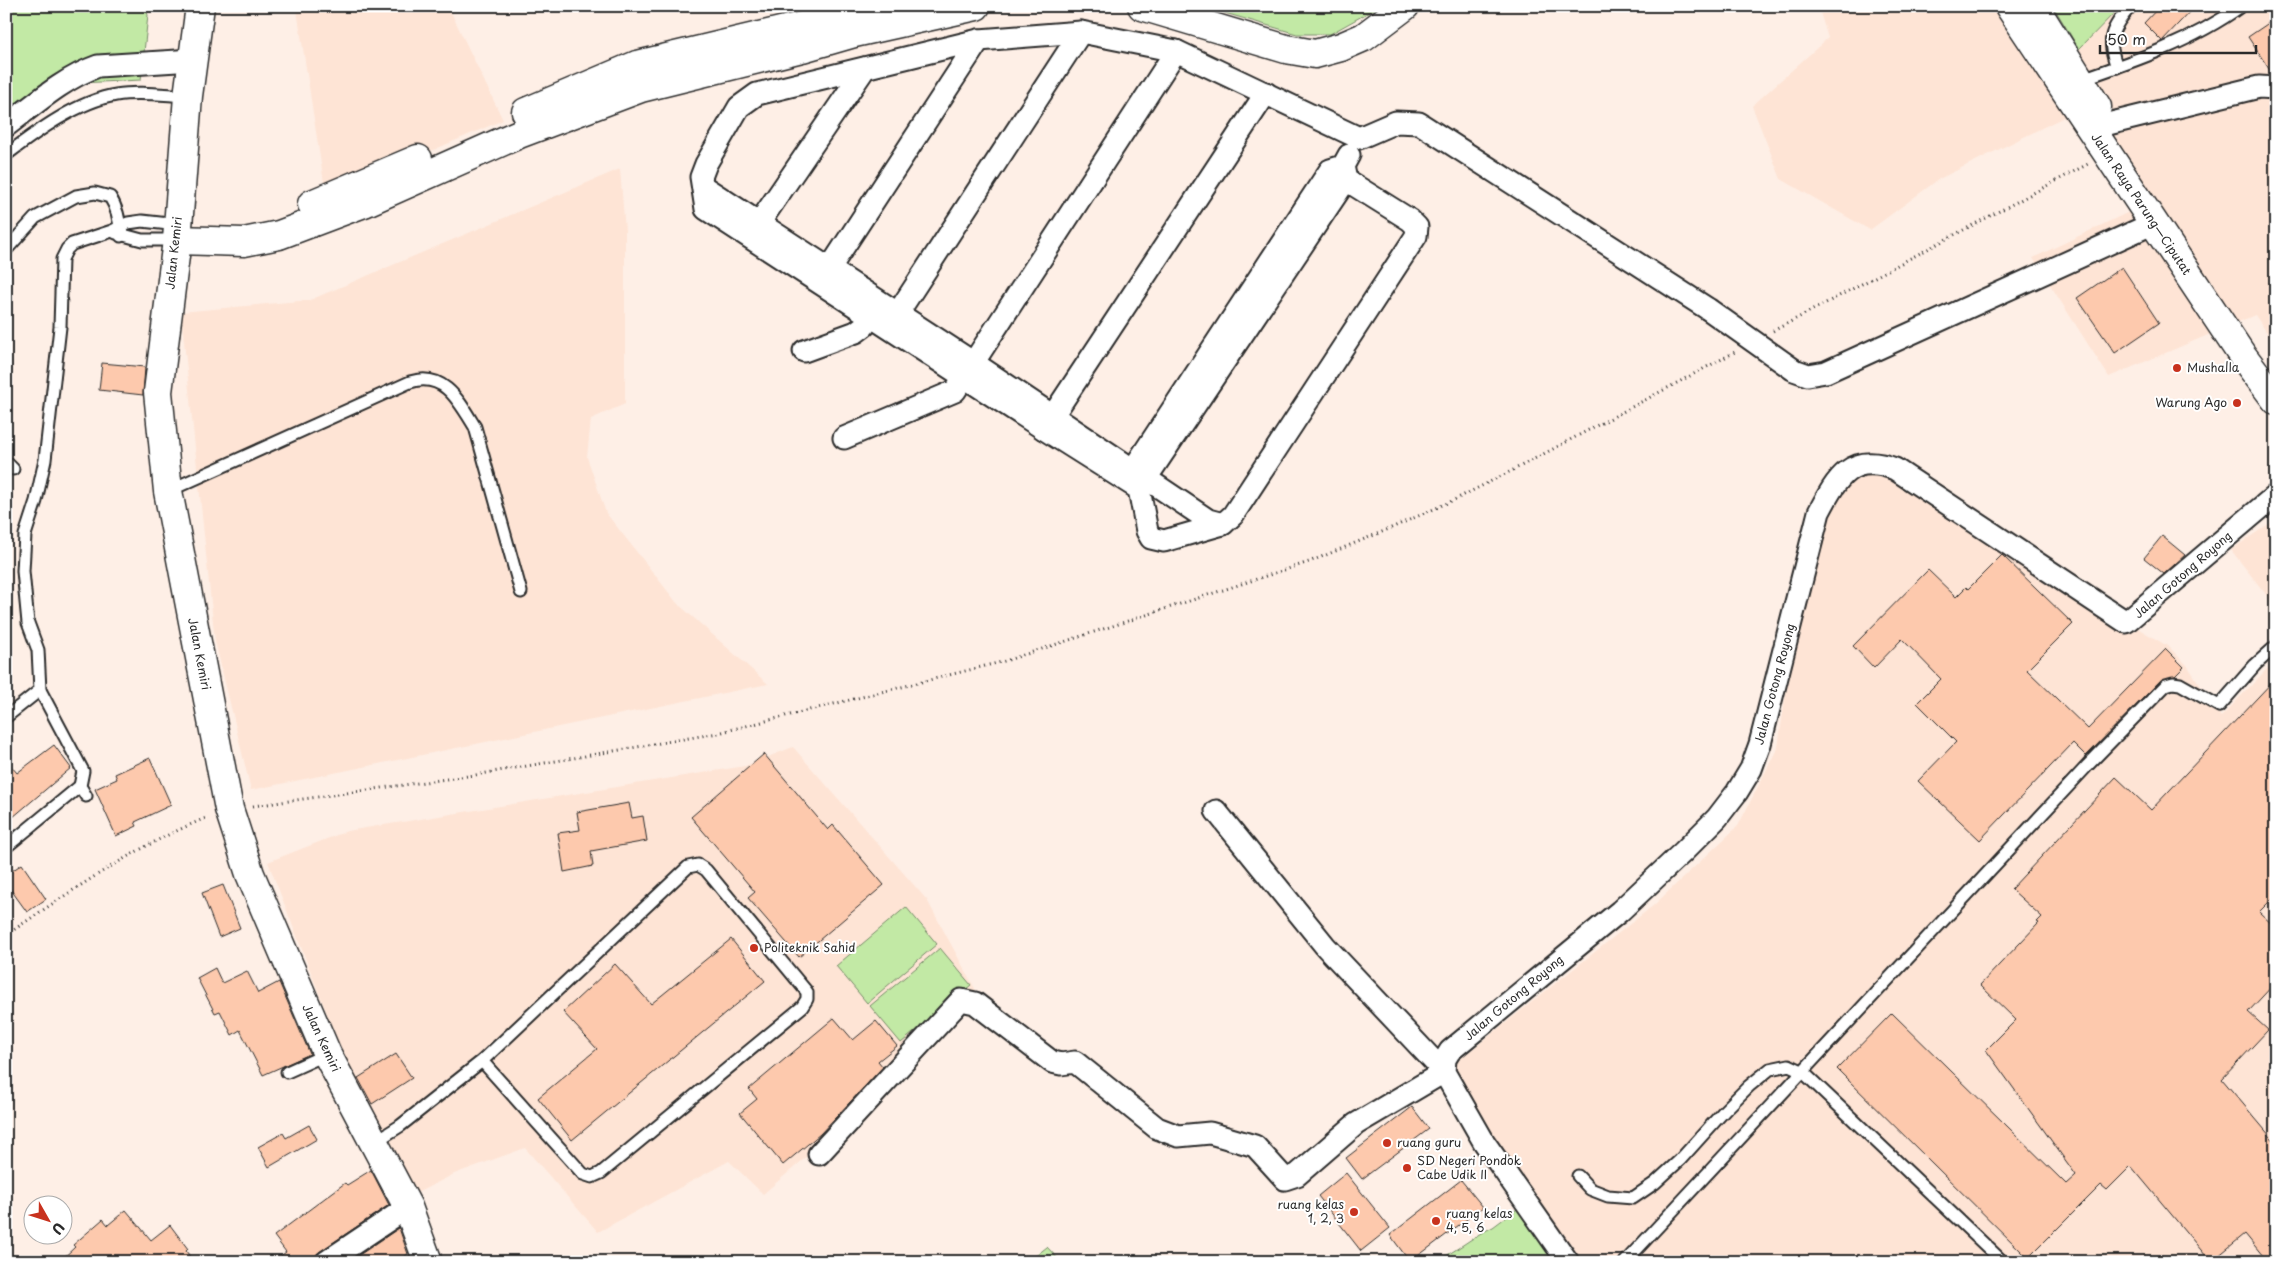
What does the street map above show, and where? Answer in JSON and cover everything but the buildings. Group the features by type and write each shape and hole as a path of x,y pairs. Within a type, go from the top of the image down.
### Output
{"main road":[{"name":"Jalan Kemiri","path":"200,6 188,96 177,233 158,392 168,491 229,809 250,874 327,1054 408,1207 428,1262"},
{"path":"177,233 246,228 270,222 637,65 893,6"},
{"path":"177,233 244,242 279,235 364,203 519,134 640,88 802,48 854,33 976,6"},
{"path":"1142,6 1286,49 1315,54 1342,47 1364,38 1405,6"},
{"path":"1191,6 1287,36 1316,41 1341,34 1363,24 1389,6"},
{"name":"Jalan Raya Parung—Ciputat","path":"2009,6 2070,83 2108,124 2276,368"},
{"name":"Jalan Raya Parung—Ciputat","path":"2034,6 2069,60 2070,83 2154,223 2242,355 2276,400"}],"street":[{"path":"893,320 1081,32"},
{"path":"1223,524 1208,520 1136,479 824,276 755,230 704,187 701,177 706,164 740,107 757,94 979,40 1081,32 1176,51 1359,138"},
{"path":"824,276 979,40"},
{"path":"844,438 955,391 1176,51"},
{"path":"6,126 70,79 86,70 98,66 193,60"},
{"path":"755,230 865,68"},
{"path":"2108,124 2260,87 2276,88"},
{"path":"1048,423 1266,93"},
{"path":"1345,173 1359,138 1396,122 1419,123 1708,309 1794,370 1808,375 1826,372 2154,223"},
{"path":"1330,170 1345,173 1410,220 1417,228 1416,236 1233,515 1223,524 1164,541 1151,538 1147,531 1136,479 1330,170"},
{"path":"824,276 870,316 893,320"},
{"path":"804,351 856,332 864,326 870,316"},
{"name":"Jalan Gotong Royong","path":"1444,1072 1445,1059 1450,1051 1620,911 1717,818 1737,792 1751,769 1760,744 1819,512 1834,485 1850,468 1866,462 1880,463 1895,469 2126,622 2276,496"},
{"path":"1216,811 1326,947 1444,1072 1484,1142 1568,1262"},
{"path":"819,1154 961,1000 975,1003 1052,1062 1061,1064 1075,1062 1157,1128 1178,1136 1210,1133 1255,1146 1285,1179 1297,1175 1356,1124 1444,1072"},
{"path":"326,1262 408,1207"}],"lane":[{"path":"2117,67 2110,42 2113,29 2131,6"},
{"path":"2070,83 2117,67 2198,33 2221,21 2241,6"},
{"path":"6,155 77,108 99,98 118,94 188,96"},
{"path":"6,250 35,218 76,196 95,193 110,197 115,204 118,231"},
{"path":"6,847 83,791 83,771 40,690 38,650 28,614 23,544 45,460 60,327 62,259 72,244 118,231 142,221 177,233"},
{"path":"118,231 142,240 177,233"},
{"path":"168,491 410,382 421,379 435,381 448,389 461,404 475,426 521,592"},
{"path":"1624,1262 2088,765 2166,685 2180,684 2219,706 2255,665 2276,646"},
{"path":"6,717 40,690"},
{"path":"373,1143 400,1126 482,1061 688,867 698,865 706,870 807,992 807,999 802,1007 600,1173 592,1176 583,1174 482,1061"},
{"path":"287,1072 327,1054"},
{"path":"1578,1176 1590,1189 1608,1196 1632,1198 1655,1183 1680,1160 1731,1104 1770,1069 1789,1065 1802,1071 2003,1262"}],"path":[{"path":"6,935 112,864 188,825 229,809"}],"shaded area":[{"path":"322,6 448,6 503,120 326,196 297,10"},
{"path":"1818,6 2053,6 2079,48 2121,6 2276,6 2276,346 2255,315 2109,377 2033,258 2131,211 2064,117 1939,179 1870,230 1781,179 1752,106 1828,38"},
{"path":"620,169 625,231 625,404 591,419 587,457 606,513 677,603 768,684 251,790 215,641 181,312 310,300"},
{"path":"1851,456 2169,647 2187,665 2221,717 2266,670 2276,663 2276,1262 1578,1262 1487,1147 1450,1067 1654,905 1738,826 1778,747 1810,528"},
{"path":"2276,519 2276,607 2231,550"},
{"name":"Politeknik Sahid","path":"793,747 927,900 979,996 864,1108 763,1194 729,1161 598,1232 525,1148 454,1174 415,1194 348,1068 268,862 347,831 745,766"}],"green space":[{"path":"6,6 145,6 148,15 141,80 80,83 6,134"},
{"path":"1201,6 1380,6 1330,34 1297,34"},
{"path":"2053,6 2121,6 2079,49"},
{"path":"906,907 937,944 867,1003 836,966"},
{"path":"940,948 971,985 901,1043 870,1006"},
{"path":"1529,1200 1578,1262 1437,1262 1493,1227"},
{"path":"1047,1247 1061,1262 1028,1262"}],"place":[{"name":"Mushalla","path":"2177,368"},
{"name":"Warung Ago","path":"2237,403"},
{"name":"Politeknik Sahid","path":"754,948"},
{"name":"ruang guru","path":"1387,1143"},
{"name":"SD Negeri Pondok Cabe Udik II","path":"1407,1168"},
{"name":"ruang kelas 1, 2, 3","path":"1354,1212"},
{"name":"ruang kelas 4, 5, 6","path":"1436,1221"}]}
